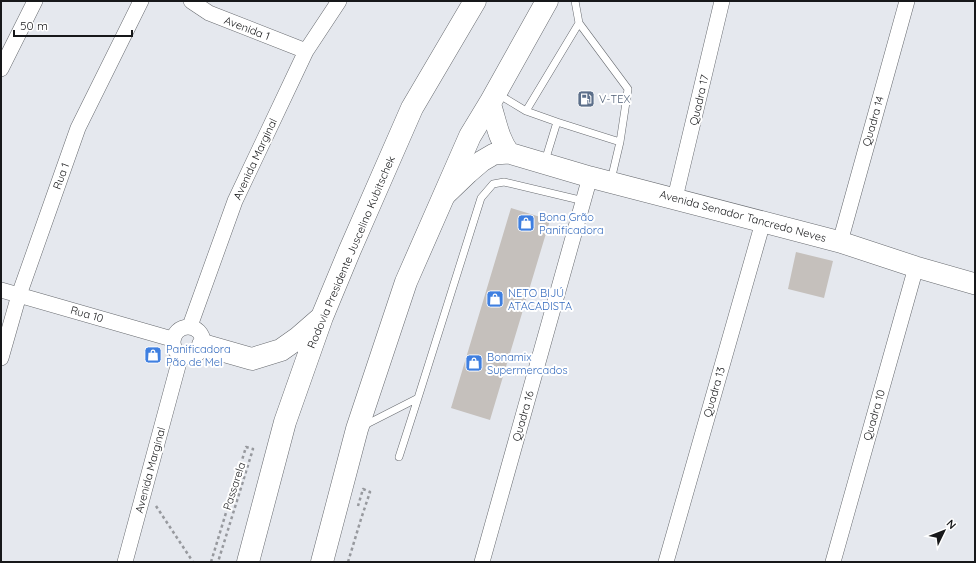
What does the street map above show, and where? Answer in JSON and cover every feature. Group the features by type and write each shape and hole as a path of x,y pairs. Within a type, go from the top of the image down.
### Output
{"highway":[{"name":"Rodovia Presidente Juscelino Kubitschek","path":"248,562 285,422 322,317 412,108 475,1"},
{"path":"322,562 357,429 406,282 470,136 547,1"},
{"path":"203,346 252,359 282,350 322,317"}],"street":[{"path":"1,69 35,1"},
{"name":"Rua 1","path":"1,358 18,295 78,128 140,1"},
{"name":"Avenida 1","path":"191,1 209,13 306,51"},
{"name":"Avenida Marginal","path":"190,326 235,201 306,51 339,1"},
{"name":"Quadra 17","path":"675,198 722,1"},
{"name":"Quadra 14","path":"840,242 907,1"},
{"path":"493,98 498,132 502,144 509,152"},
{"path":"443,198 482,161 494,154 509,152"},
{"name":"Avenida Senador Tancredo Neves","path":"509,152 590,177 840,242 916,267 975,284"},
{"name":"Quadra 16","path":"482,562 590,177"},
{"name":"Quadra 13","path":"666,562 763,222"},
{"name":"Quadra 10","path":"833,562 916,267"},
{"name":"Rua 10","path":"1,290 172,339"},
{"path":"190,326 202,335 203,346 197,354 187,357 182,356 177,352 174,348 172,339 180,328 190,326"},
{"name":"Avenida Marginal","path":"125,562 182,356"}],"lane":[{"path":"575,1 579,23 628,89 620,142 611,182"},
{"path":"526,111 579,23"},
{"path":"493,98 557,122 620,142"},
{"path":"545,163 557,122"},
{"path":"399,457 481,198 493,184 504,182 584,201"},
{"path":"357,429 418,398"}],"path":[{"name":"Passarela","path":"211,562 246,448 253,449 218,562"},
{"path":"145,489 193,562"},
{"path":"348,562 370,492 363,490 357,509"}],"building":[{"path":"511,208 550,220 490,420 451,408"},
{"path":"796,252 833,261 824,298 788,289"}],"place":[{"name":"V-TEX","path":"586,99"},
{"name":"Bona Grão Panificadora","path":"526,223"},
{"name":"NETO BIJÚ ATACADISTA","path":"495,299"},
{"name":"Panificadora Pão de Mel","path":"153,355"},
{"name":"Bonamix Supermercados","path":"474,363"}]}
